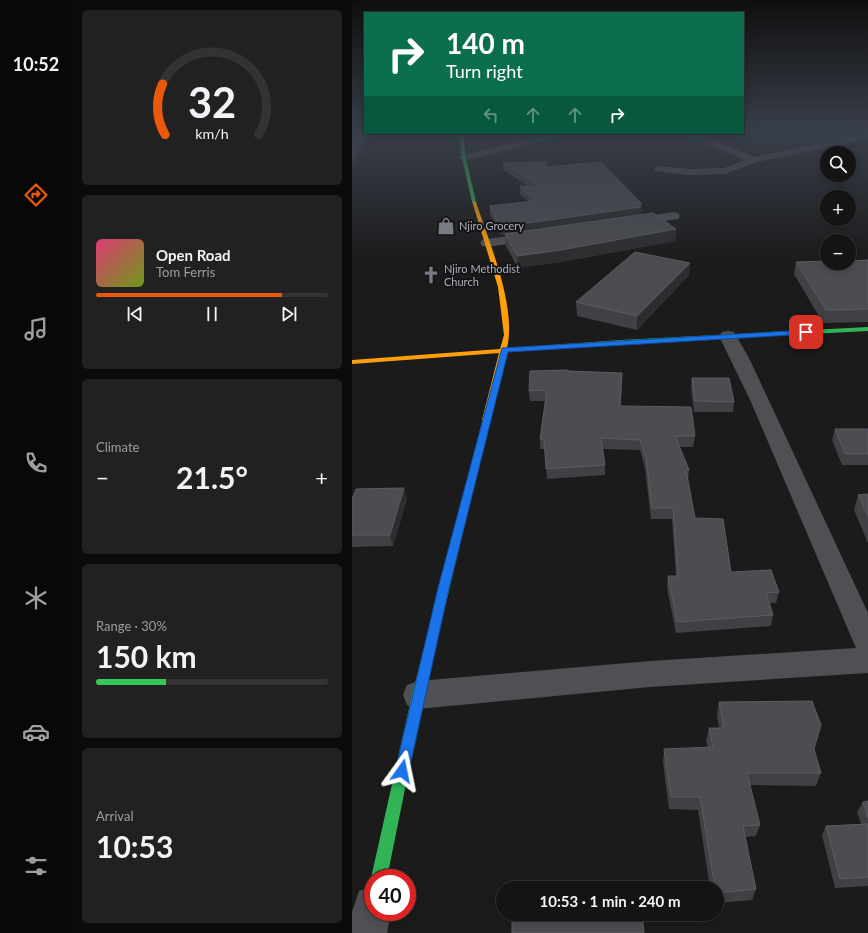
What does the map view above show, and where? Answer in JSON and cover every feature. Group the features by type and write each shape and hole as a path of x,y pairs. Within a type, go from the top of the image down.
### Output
{"street":[{"path":"381,869 418,695 507,336 500,287 476,210 468,176"},
{"path":"619,224 674,216"},
{"path":"487,243 549,234"},
{"path":"352,362 504,350 868,329"},
{"path":"728,336 761,402 868,644"},
{"path":"418,695 642,675 868,660"},
{"path":"367,933 370,921"}],"building":[{"path":"524,176 614,176 642,204 637,204 641,207 500,227 490,206 535,201 520,186 544,188"},
{"path":"653,213 676,229 561,250 517,256 505,234"},
{"path":"635,252 690,263 637,316 576,302"},
{"path":"868,260 868,309 826,310 796,262 820,261 820,270 856,270 856,261"},
{"path":"568,370 622,373 620,406 691,407 695,436 675,436 689,470 686,470 695,518 723,519 731,572 771,570 779,592 766,593 773,615 677,622 668,576 678,576 673,508 652,508 646,458 640,440 601,438 605,465 546,469 544,439 540,439 547,390 529,391 530,371"},
{"path":"692,378 729,378 734,402 695,401"},
{"path":"835,429 868,429 868,454 845,454"},
{"path":"404,488 390,535 352,535 352,499 356,489"},
{"path":"868,494 868,516 858,495"},
{"path":"812,701 821,725 814,749 821,773 747,773 760,825 743,826 756,889 724,892 724,881 714,881 700,797 671,797 664,749 713,747 709,728 724,728 719,702"},
{"path":"868,801 868,818 863,802"},
{"path":"868,824 868,877 840,879 826,826"},
{"path":"512,921 643,921 644,933 512,933"}],"traffic: fast":[{"path":"468,176 474,202"},
{"path":"510,350 621,342 868,329"},
{"path":"381,869 418,695 486,420"}],"traffic: slow":[{"path":"474,202 501,287 507,335 486,420"},
{"path":"352,362 510,350"}],"place":[{"name":"Njiro Grocery","path":"446,226"},
{"name":"Njiro Methodist Church","path":"431,275"}],"route":[{"path":"402,771 418,695 504,350 806,332"}]}
